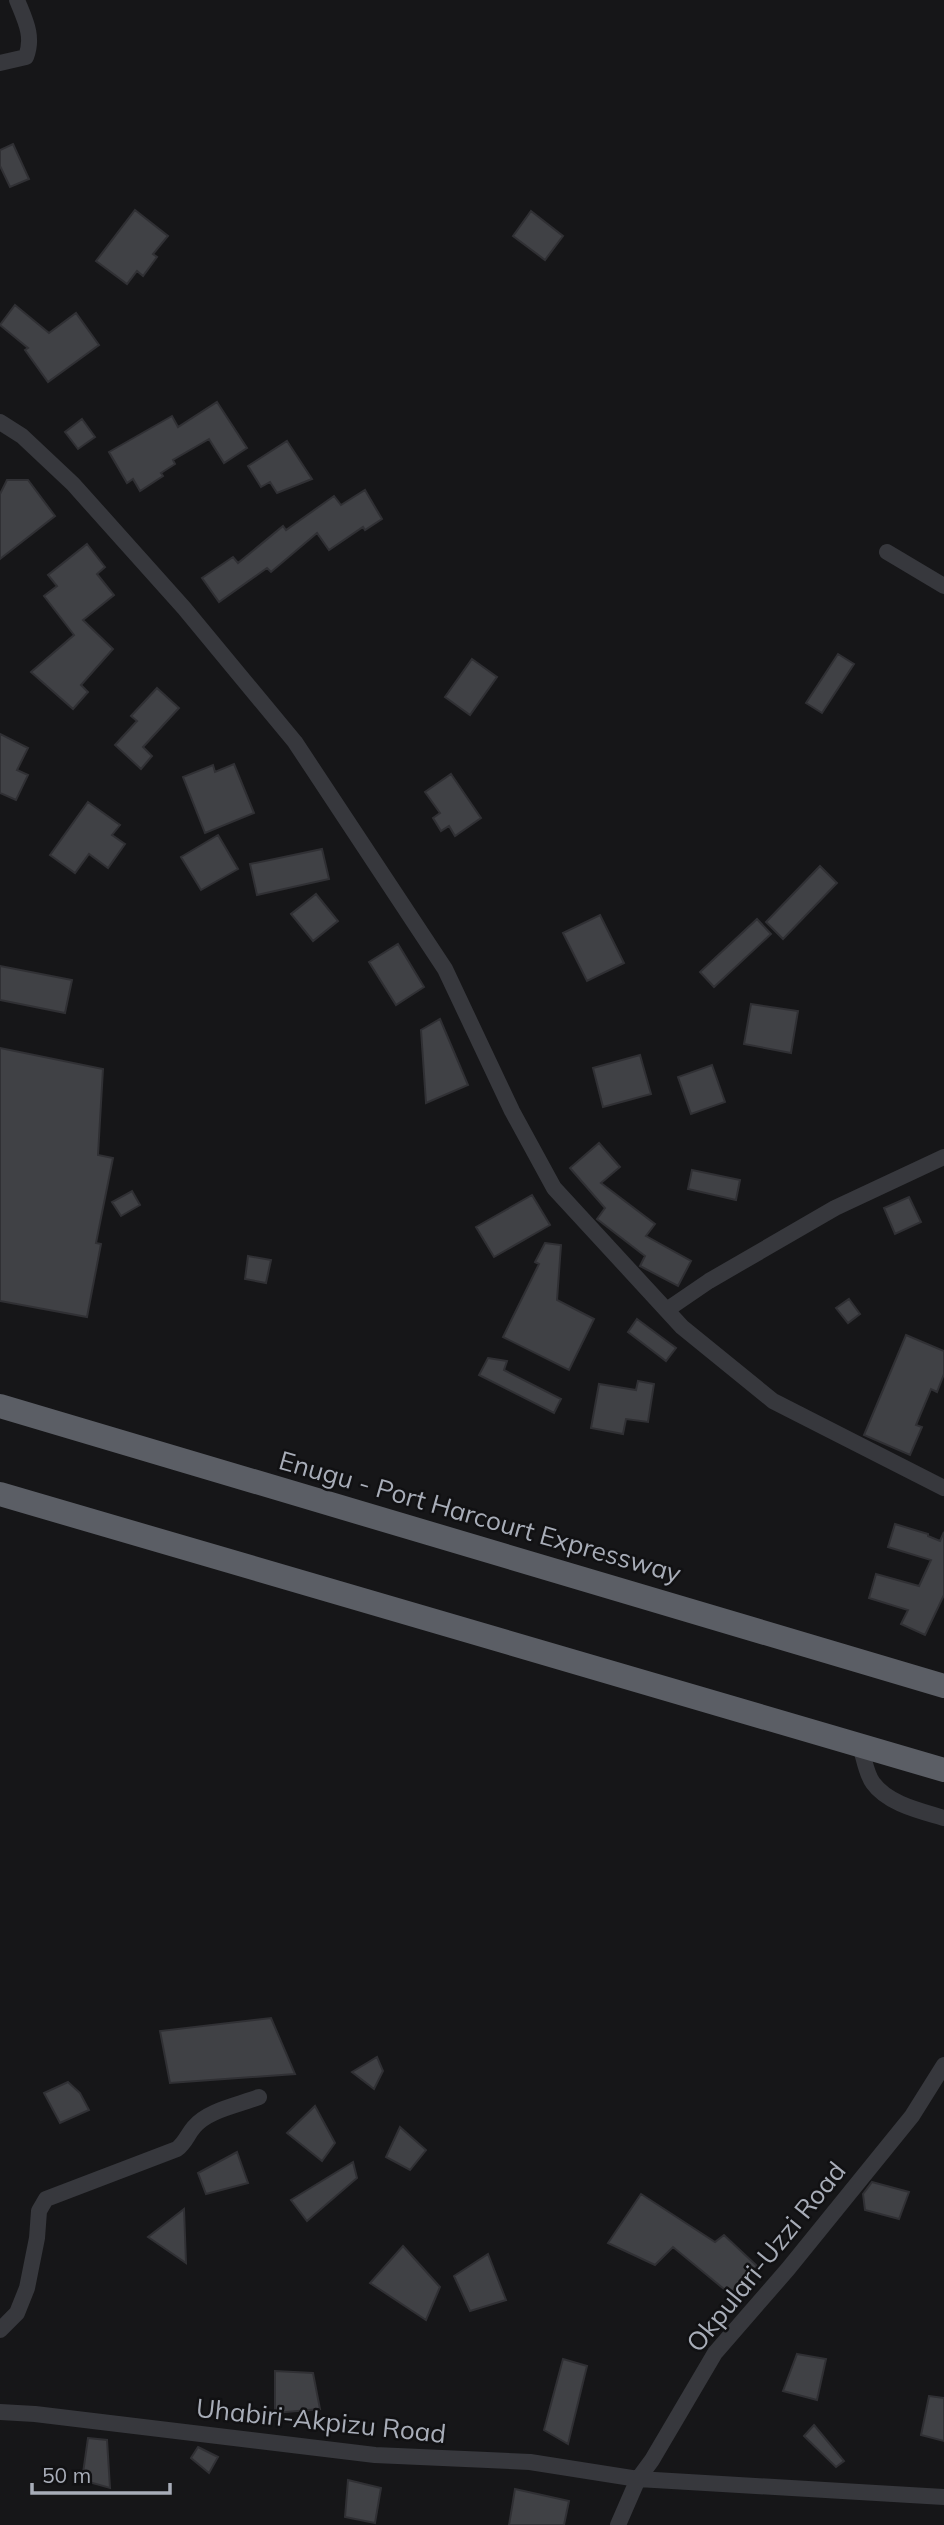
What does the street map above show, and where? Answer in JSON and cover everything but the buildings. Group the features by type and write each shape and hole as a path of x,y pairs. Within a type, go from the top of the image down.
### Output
{"highway":[{"name":"Enugu - Port Harcourt Expressway","path":"0,1406 944,1686"},
{"path":"0,1494 944,1770"}],"street":[{"path":"0,63 26,57 30,47 30,34 17,0"},
{"path":"0,422 22,436 73,484 184,608 295,742 445,969 512,1111 554,1188 682,1326 773,1401 944,1488"},
{"path":"887,552 944,586"},
{"path":"668,1308 709,1281 835,1208 944,1157"},
{"path":"860,1746 872,1782 885,1795 917,1810 944,1818"},
{"name":"Okpulari-Uzzi Road","path":"618,2525 638,2479 715,2353 788,2269 912,2116 944,2065"},
{"path":"0,2330 17,2313 27,2288 37,2238 39,2211 46,2199 177,2149 185,2143 193,2127 208,2117 259,2097"},
{"name":"Uhabiri-Akpizu Road","path":"0,2412 375,2455 530,2462 638,2479 944,2497"}]}
